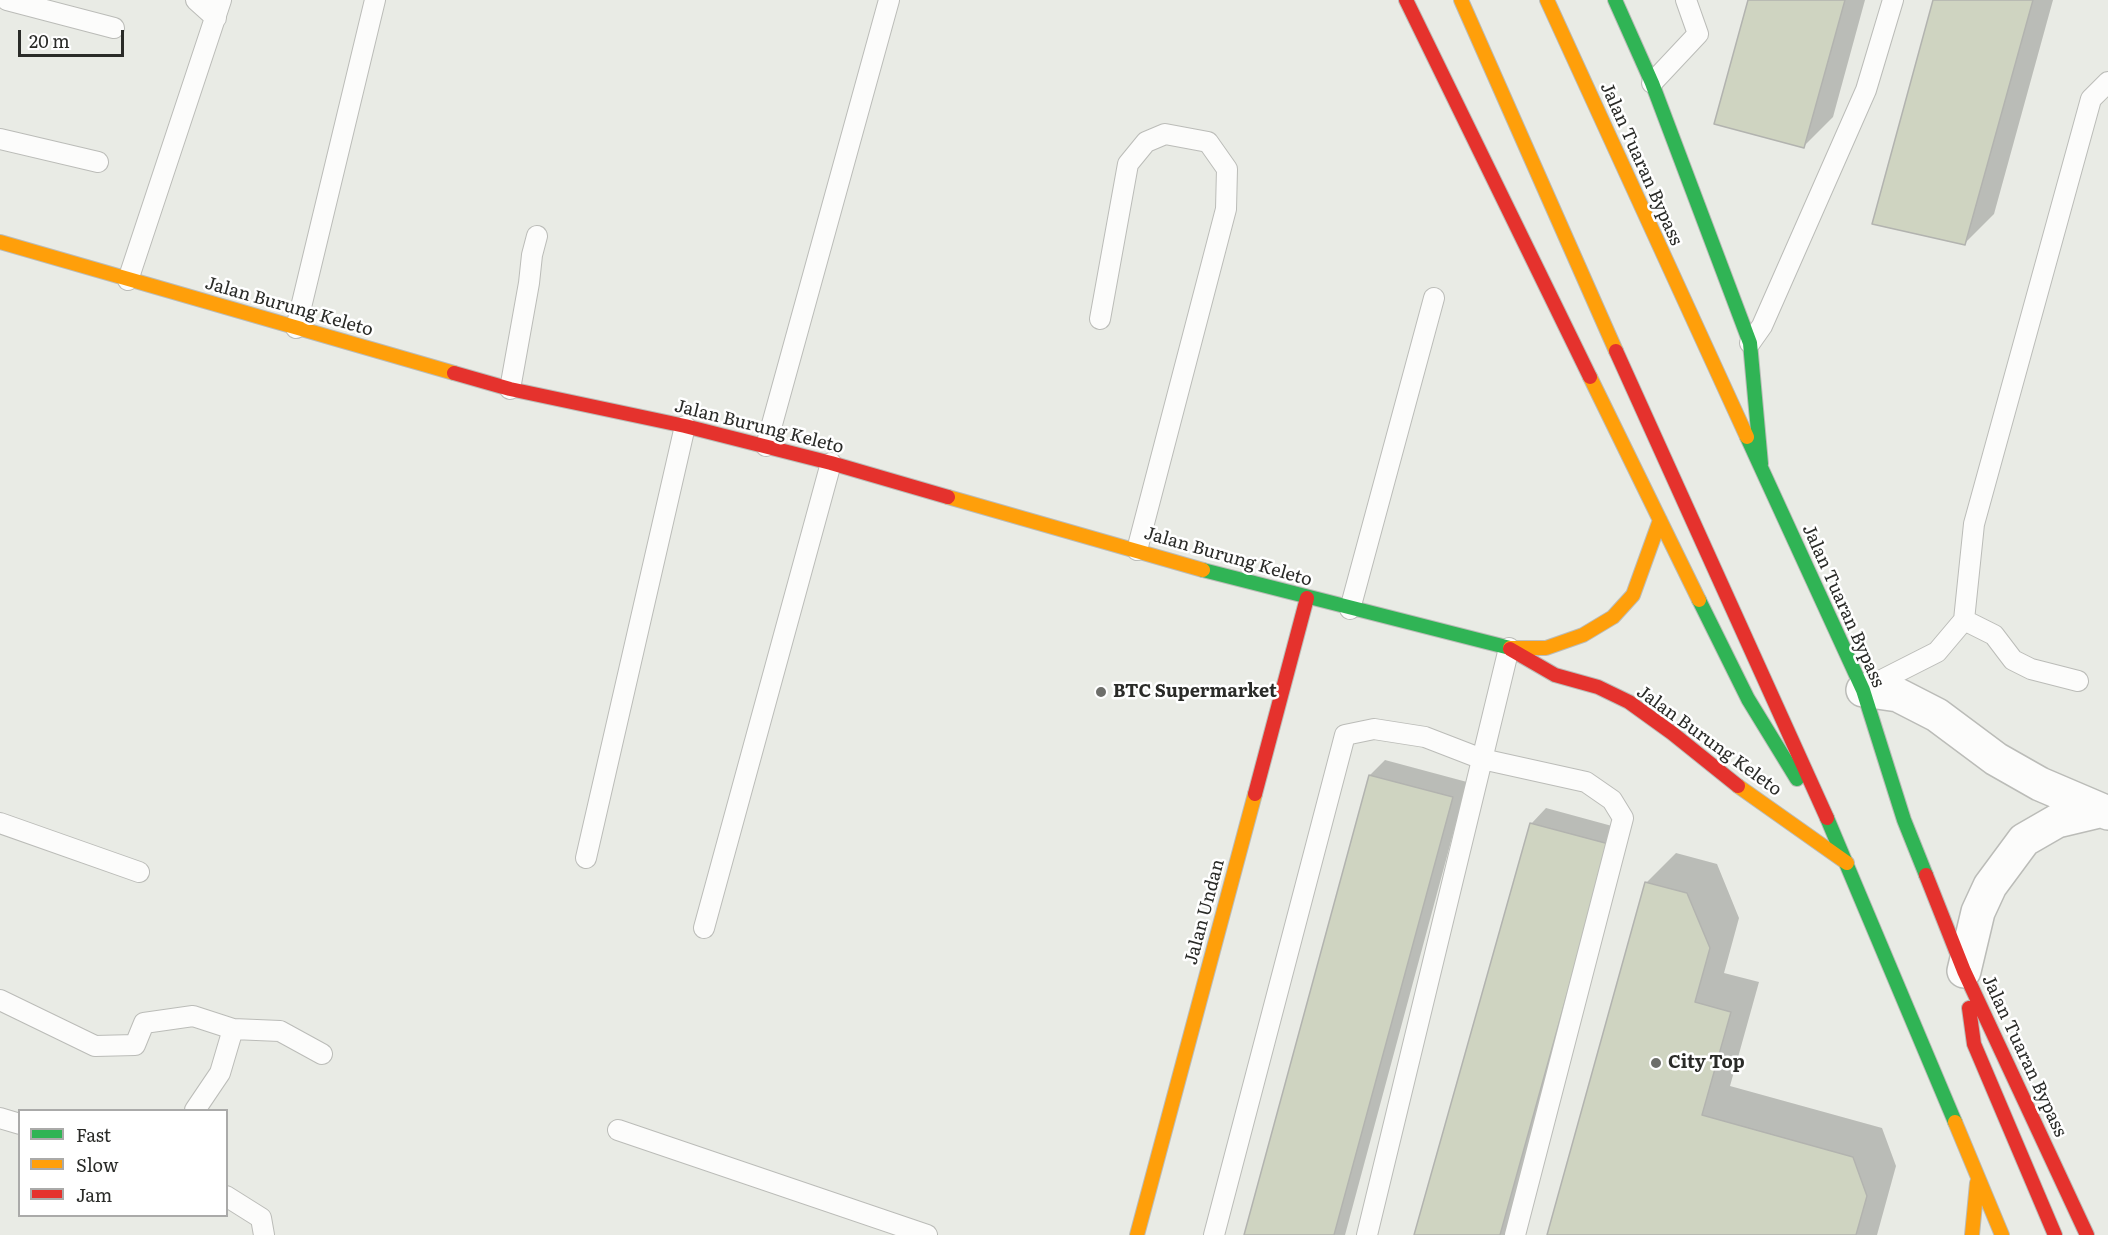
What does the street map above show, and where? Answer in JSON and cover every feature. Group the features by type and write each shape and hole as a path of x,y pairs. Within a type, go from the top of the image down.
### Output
{"main road":[{"path":"1406,0 1748,699 1848,863"},
{"path":"1461,0 1659,448 1848,863 2002,1235"},
{"name":"Jalan Tuaran Bypass","path":"1547,0 1863,690 1904,820 1964,971 2087,1235"},
{"path":"1615,0 1652,83 1750,343 1761,469"},
{"name":"Jalan Burung Keleto","path":"0,242 510,389 685,426 831,462 1237,580 1509,648 1546,648 1583,635 1613,617 1633,595 1660,520"},
{"name":"Jalan Undan","path":"1137,1235 1308,598"},
{"name":"Jalan Burung Keleto","path":"1509,648 1555,675 1598,687 1629,702 1730,780 1848,863"},
{"path":"1964,971 1974,1044 2055,1235"},
{"path":"1972,1235 1978,1179"}],"street":[{"path":"1863,690 1898,694 1937,715 1996,759 2040,784 2103,812"},
{"path":"1964,971 1978,912 1990,886 2024,840 2057,821 2103,812"}],"lane":[{"path":"7,0 114,28"},
{"path":"128,280 219,9 196,0"},
{"path":"296,328 375,0"},
{"path":"766,446 890,0"},
{"path":"1652,83 1698,34 1686,0"},
{"path":"1750,343 1762,326 1866,90 1893,0"},
{"path":"1863,690 1937,652 1964,620 1974,524 2091,99 2108,82"},
{"path":"1100,319 1128,164 1146,142 1165,134 1208,142 1227,169 1226,210 1137,550"},
{"path":"0,140 98,162"},
{"path":"510,389 537,236"},
{"path":"1350,609 1434,298"},
{"path":"586,858 685,426"},
{"path":"704,928 831,462"},
{"path":"1964,620 1994,635 2013,660 2031,669 2078,681"},
{"path":"1367,1235 1509,648"},
{"path":"1214,1235 1345,735 1374,729 1425,737 1482,759 1586,782 1612,800 1623,818 1515,1235"},
{"path":"0,823 138,872"},
{"path":"0,1000 95,1046 135,1045 144,1023 193,1016 233,1029 280,1031 322,1054"},
{"path":"196,1109 220,1073 233,1029"},
{"path":"0,1118 18,1124"},
{"path":"618,1130 927,1235"},
{"path":"228,1197 261,1218 264,1235"}],"building":[{"path":"1748,0 1845,0 1804,148 1714,124"},
{"path":"1933,0 2033,0 1965,245 1872,224"},
{"path":"1369,775 1453,797 1334,1235 1244,1235"},
{"path":"1530,823 1609,844 1500,1235 1414,1235"},
{"name":"City Top","path":"1645,882 1687,893 1710,948 1695,1002 1731,1012 1702,1115 1853,1157 1867,1196 1856,1235 1547,1235"}],"traffic: fast":[{"path":"1615,0 1652,83 1750,343 1761,464"},
{"path":"1747,437 1863,690 1904,820 1926,875"},
{"path":"1203,570 1510,648"},
{"path":"1699,600 1748,699 1797,779"},
{"path":"1827,818 1955,1122"}],"traffic: slow":[{"path":"1461,0 1616,351"},
{"path":"1547,0 1747,437"},
{"path":"0,242 454,373"},
{"path":"1590,377 1699,600"},
{"path":"948,497 1203,570"},
{"path":"1510,648 1546,648 1583,635 1613,617 1633,595 1660,520"},
{"path":"1738,786 1847,863"},
{"path":"1137,1235 1255,794"},
{"path":"1955,1122 2002,1235"},
{"path":"1972,1235 1977,1183"}],"traffic: jam":[{"path":"1406,0 1590,377"},
{"path":"1616,351 1827,818"},
{"path":"454,373 510,389 685,426 831,463 948,497"},
{"path":"1255,794 1307,598"},
{"path":"1510,649 1555,675 1598,687 1629,702 1738,786"},
{"path":"1926,875 1964,971 2087,1235"},
{"path":"1969,1008 1974,1044 2055,1235"}],"place":[{"name":"BTC Supermarket","path":"1101,692"},
{"name":"City Top","path":"1656,1063"}]}
